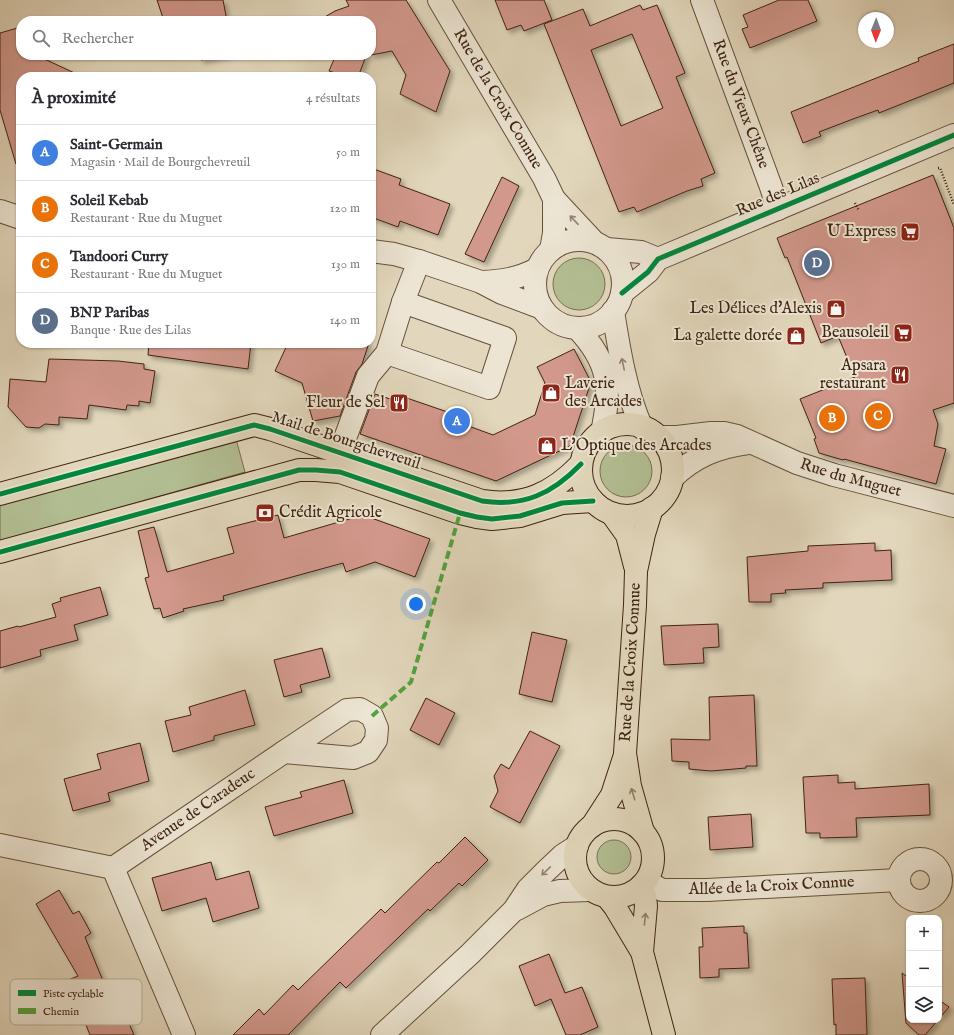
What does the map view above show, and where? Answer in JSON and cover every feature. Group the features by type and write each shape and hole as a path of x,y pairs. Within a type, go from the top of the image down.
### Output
{"main road":[{"name":"Mail de Bourgchevreuil","path":"0,494 254,425 340,452 482,501 498,503 530,499 546,492 568,478 581,464"},
{"path":"632,425 650,432 665,445 670,456 672,478 669,487 665,495 652,508 643,513 633,516 612,514 593,501 583,484 581,464 588,446 594,438 612,427 632,425"},
{"name":"Mail de Bourgchevreuil","path":"0,552 299,470 340,472 477,518 492,519 520,516 562,503 593,501"},
{"name":"Rue de la Croix Connue","path":"643,832 630,786 625,754 636,571 644,534 652,508"},
{"name":"Rue de la Croix Connue","path":"612,514 627,535 636,571"},
{"name":"Rue de la Croix Connue","path":"592,826 612,795 625,754"},
{"path":"599,893 616,897 625,896 644,884 650,873 653,856 650,843 643,832 632,824 610,819 592,826 586,831 577,846 575,862 576,870 584,884 599,893 615,907 642,952 664,1035"},
{"path":"642,952 646,906 644,884"}],"street":[{"name":"Rue de la Croix Connue","path":"439,0 540,172 554,199 600,246 615,258 623,281 618,302 629,391 635,412 650,432"},
{"name":"Rue du Vieux Chêne","path":"702,0 778,209"},
{"name":"Rue des Lilas","path":"618,302 648,272 658,259 954,135"},
{"name":"Rue de la Croix Connue","path":"551,250 554,233 554,199"},
{"path":"0,211 16,216"},
{"name":"Rue de la Croix Connue","path":"537,269 551,250 560,244 571,240 583,240 600,246"},
{"path":"600,246 641,252 658,259"},
{"path":"376,252 394,254 419,261 481,282 502,293 542,308"},
{"path":"340,452 368,376 387,353 403,302 419,261"},
{"path":"537,269 535,283 537,296 542,308 552,318 563,325 577,328 590,326 603,320 618,302"},
{"path":"481,282 504,281 523,276 537,269"},
{"path":"387,353 489,388 506,338 403,302"},
{"path":"577,328 588,339 596,352 605,376 608,396 602,432"},
{"name":"Rue du Muguet","path":"650,432 677,437 724,433 736,436 797,464 954,506"},
{"path":"672,478 682,468 714,450 749,443"},
{"name":"Avenue de Caradeuc","path":"113,868 284,752"},
{"path":"0,845 113,868 184,1035"},
{"path":"382,1035 470,954 514,910 528,889 547,870 563,855 577,846"},
{"name":"Allée de la Croix Connue","path":"644,884 662,890 707,890 900,880"},
{"path":"514,910 543,895 560,891 599,893"}],"path":[{"path":"933,171 940,168 954,205"},
{"path":"848,206 855,203 858,211"}],"green space":[{"path":"579,258 589,260 597,266 603,274 605,284 603,294 597,302 589,308 579,310 569,308 561,302 555,294 553,284 555,274 561,266 569,260"},
{"path":"236,439 245,472 0,541 0,504"},
{"path":"626,445 636,447 644,453 650,461 652,471 650,481 644,489 636,495 626,497 616,495 608,489 602,481 600,471 602,461 608,453 616,447"},
{"path":"611,840 617,840 626,845 630,851 630,863 626,869 617,874 611,874 602,869 597,860 597,854 602,845"}],"building":[{"path":"157,0 223,0 226,16 162,16"},
{"path":"346,0 406,0 450,71 436,112 400,94 406,75 392,51 376,54 376,16 326,16 349,6"},
{"path":"495,0 544,0 552,20 524,31 521,25 507,30"},
{"path":"779,0 808,0 817,21 750,48 742,29 748,27 743,15"},
{"path":"640,5 643,10 657,5 685,73 676,77 715,173 701,179 703,186 687,191 637,212 634,207 619,212 544,24 583,9 590,26","holes":["632,34 663,108 621,126 591,50"]},
{"path":"16,28 16,60 47,60 72,72 16,72 16,164 0,110 0,33"},
{"path":"954,44 954,83 879,113 878,110 819,132 821,136 803,143 791,112 919,61 918,58"},
{"path":"334,60 364,60 360,72 329,71"},
{"path":"376,170 401,179 399,185 450,204 438,235 400,221 398,227 376,219"},
{"path":"933,175 954,228 954,403 933,410 938,424 934,446 946,449 936,484 819,453 814,439 816,438 800,399 855,377 838,336 821,343 787,257 785,258 777,238"},
{"path":"502,177 519,186 484,262 465,254"},
{"path":"149,348 250,348 248,369 148,355"},
{"path":"286,348 367,348 362,364 356,372 340,416 313,421 302,383 275,371"},
{"path":"574,349 591,382 570,446 496,481 360,434 375,394 393,400 398,395 465,418 463,424 493,435 535,415 545,383 537,367"},
{"path":"49,359 118,361 144,364 144,369 155,371 150,403 139,401 139,406 127,405 126,410 89,405 87,419 59,417 59,425 45,424 39,428 26,427 8,407 10,379 46,382"},
{"path":"278,515 284,538 363,515 430,539 415,577 375,562 346,572 343,563 223,596 224,600 183,609 184,611 163,618 160,608 154,609 145,578 149,577 138,531 154,527 167,572 234,553 227,528"},
{"path":"875,543 875,551 891,550 892,580 823,583 823,588 785,590 786,593 771,594 771,602 749,602 747,557 808,551 808,546"},
{"path":"100,587 108,615 74,625 78,640 40,650 41,656 0,668 0,631 56,617 52,604 61,601 60,598"},
{"path":"718,624 719,647 703,648 704,663 664,665 661,626"},
{"path":"532,632 567,640 552,702 519,694"},
{"path":"322,648 330,677 300,685 302,692 284,697 274,660"},
{"path":"245,690 255,725 214,736 214,740 173,752 165,721 191,715 189,707"},
{"path":"754,695 757,766 711,771 689,769 689,762 672,761 671,739 710,740 709,697"},
{"path":"426,698 455,713 439,745 410,730"},
{"path":"530,731 560,746 520,823 490,807 498,791 494,776 501,764 509,769"},
{"path":"140,743 149,781 108,793 110,801 73,811 64,779 101,769 97,754"},
{"path":"838,775 838,783 855,782 855,789 929,784 930,815 856,818 857,837 820,838 820,833 806,833 803,777"},
{"path":"344,780 353,813 274,836 265,807 302,797 300,792"},
{"path":"751,814 753,847 710,850 708,817"},
{"path":"465,837 488,860 462,886 459,883 430,911 428,909 346,988 340,982 288,1035 233,1035 259,1009 264,1015 293,985 298,990 381,909 385,913"},
{"path":"211,862 216,880 249,871 259,908 213,922 206,898 162,911 152,878"},
{"path":"59,890 73,914 79,911 91,933 85,937 102,979 70,979 78,976 36,904"},
{"path":"744,926 744,933 747,933 749,968 719,969 719,977 700,978 699,947 703,947 702,928"},
{"path":"549,954 565,993 582,987 598,1027 580,1035 566,1035 551,999 535,1006 519,966"},
{"path":"902,973 906,976 906,1023"},
{"path":"865,978 867,1035 836,1035 836,1024 834,1025 832,979"},
{"path":"942,1002 949,1007 942,1015"},
{"path":"906,1023 935,1023 925,1035 919,1035"},
{"path":"86,1025 130,1025 134,1035 90,1035"}],"marked path":[{"path":"372,716 411,682 460,513"}],"cycle path":[{"path":"622,293 648,272 658,259 954,135"},
{"path":"0,494 254,425 270,429 482,501 511,502 536,496 559,483 581,464"},
{"path":"0,552 299,470 340,472 460,513 492,519 520,516 562,503 593,501"}],"place":[{"name":"U Express","path":"910,232"},
{"name":"BNP Paribas","path":"817,263"},
{"name":"Les Délices d'Alexis","path":"836,309"},
{"name":"Beausoleil","path":"903,333"},
{"name":"La galette dorée","path":"796,336"},
{"name":"Apsara restaurant","path":"900,375"},
{"name":"Laverie des Arcades","path":"551,393"},
{"name":"Fleur de Sel","path":"399,403"},
{"name":"Tandoori Curry","path":"878,416"},
{"name":"Soleil Kebab","path":"832,418"},
{"name":"Saint-Germain","path":"457,421"},
{"name":"L'Optique des Arcades","path":"547,446"},
{"name":"Crédit Agricole","path":"265,513"}]}
